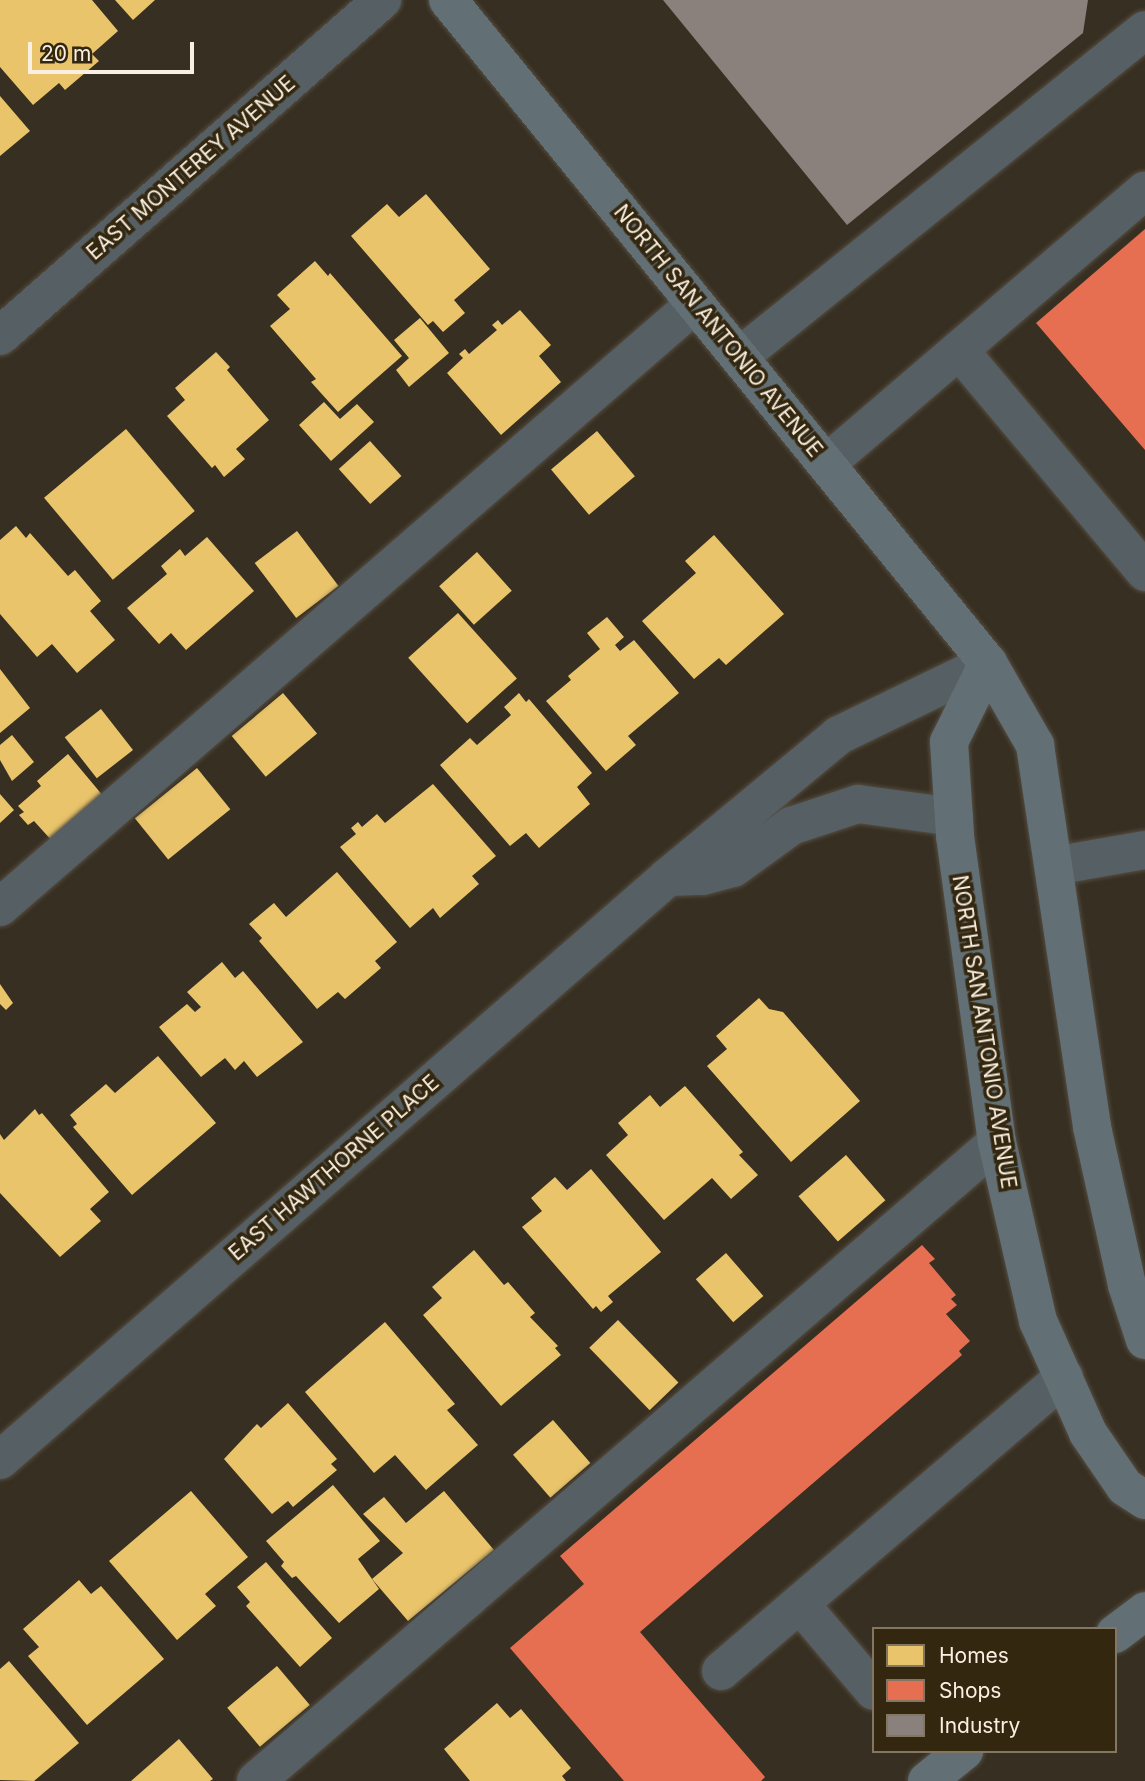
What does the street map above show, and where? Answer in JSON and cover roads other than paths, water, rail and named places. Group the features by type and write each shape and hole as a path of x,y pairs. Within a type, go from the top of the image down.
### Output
{"main road":[{"name":"NORTH SAN ANTONIO AVENUE","path":"448,0 988,663 1035,745 1092,1127 1127,1285 1145,1340"},
{"name":"NORTH SAN ANTONIO AVENUE","path":"988,663 949,742 954,817 997,1142 1038,1321 1087,1433 1125,1487 1145,1500"},
{"path":"1117,1632 1145,1611"}],"street":[{"name":"EAST MONTEREY AVENUE","path":"0,336 382,0"},
{"path":"739,357 1145,30"},
{"path":"826,464 1145,191"},
{"path":"0,907 695,304"},
{"path":"959,350 1145,572"},
{"name":"EAST HAWTHORNE PLACE","path":"0,1460 668,877 839,735 988,663"},
{"path":"668,877 703,876 733,868 791,826 858,804 954,817"},
{"path":"1054,866 1145,850"},
{"path":"256,1781 997,1142"},
{"path":"721,1671 1064,1377"},
{"path":"800,1604 872,1689"}]}
